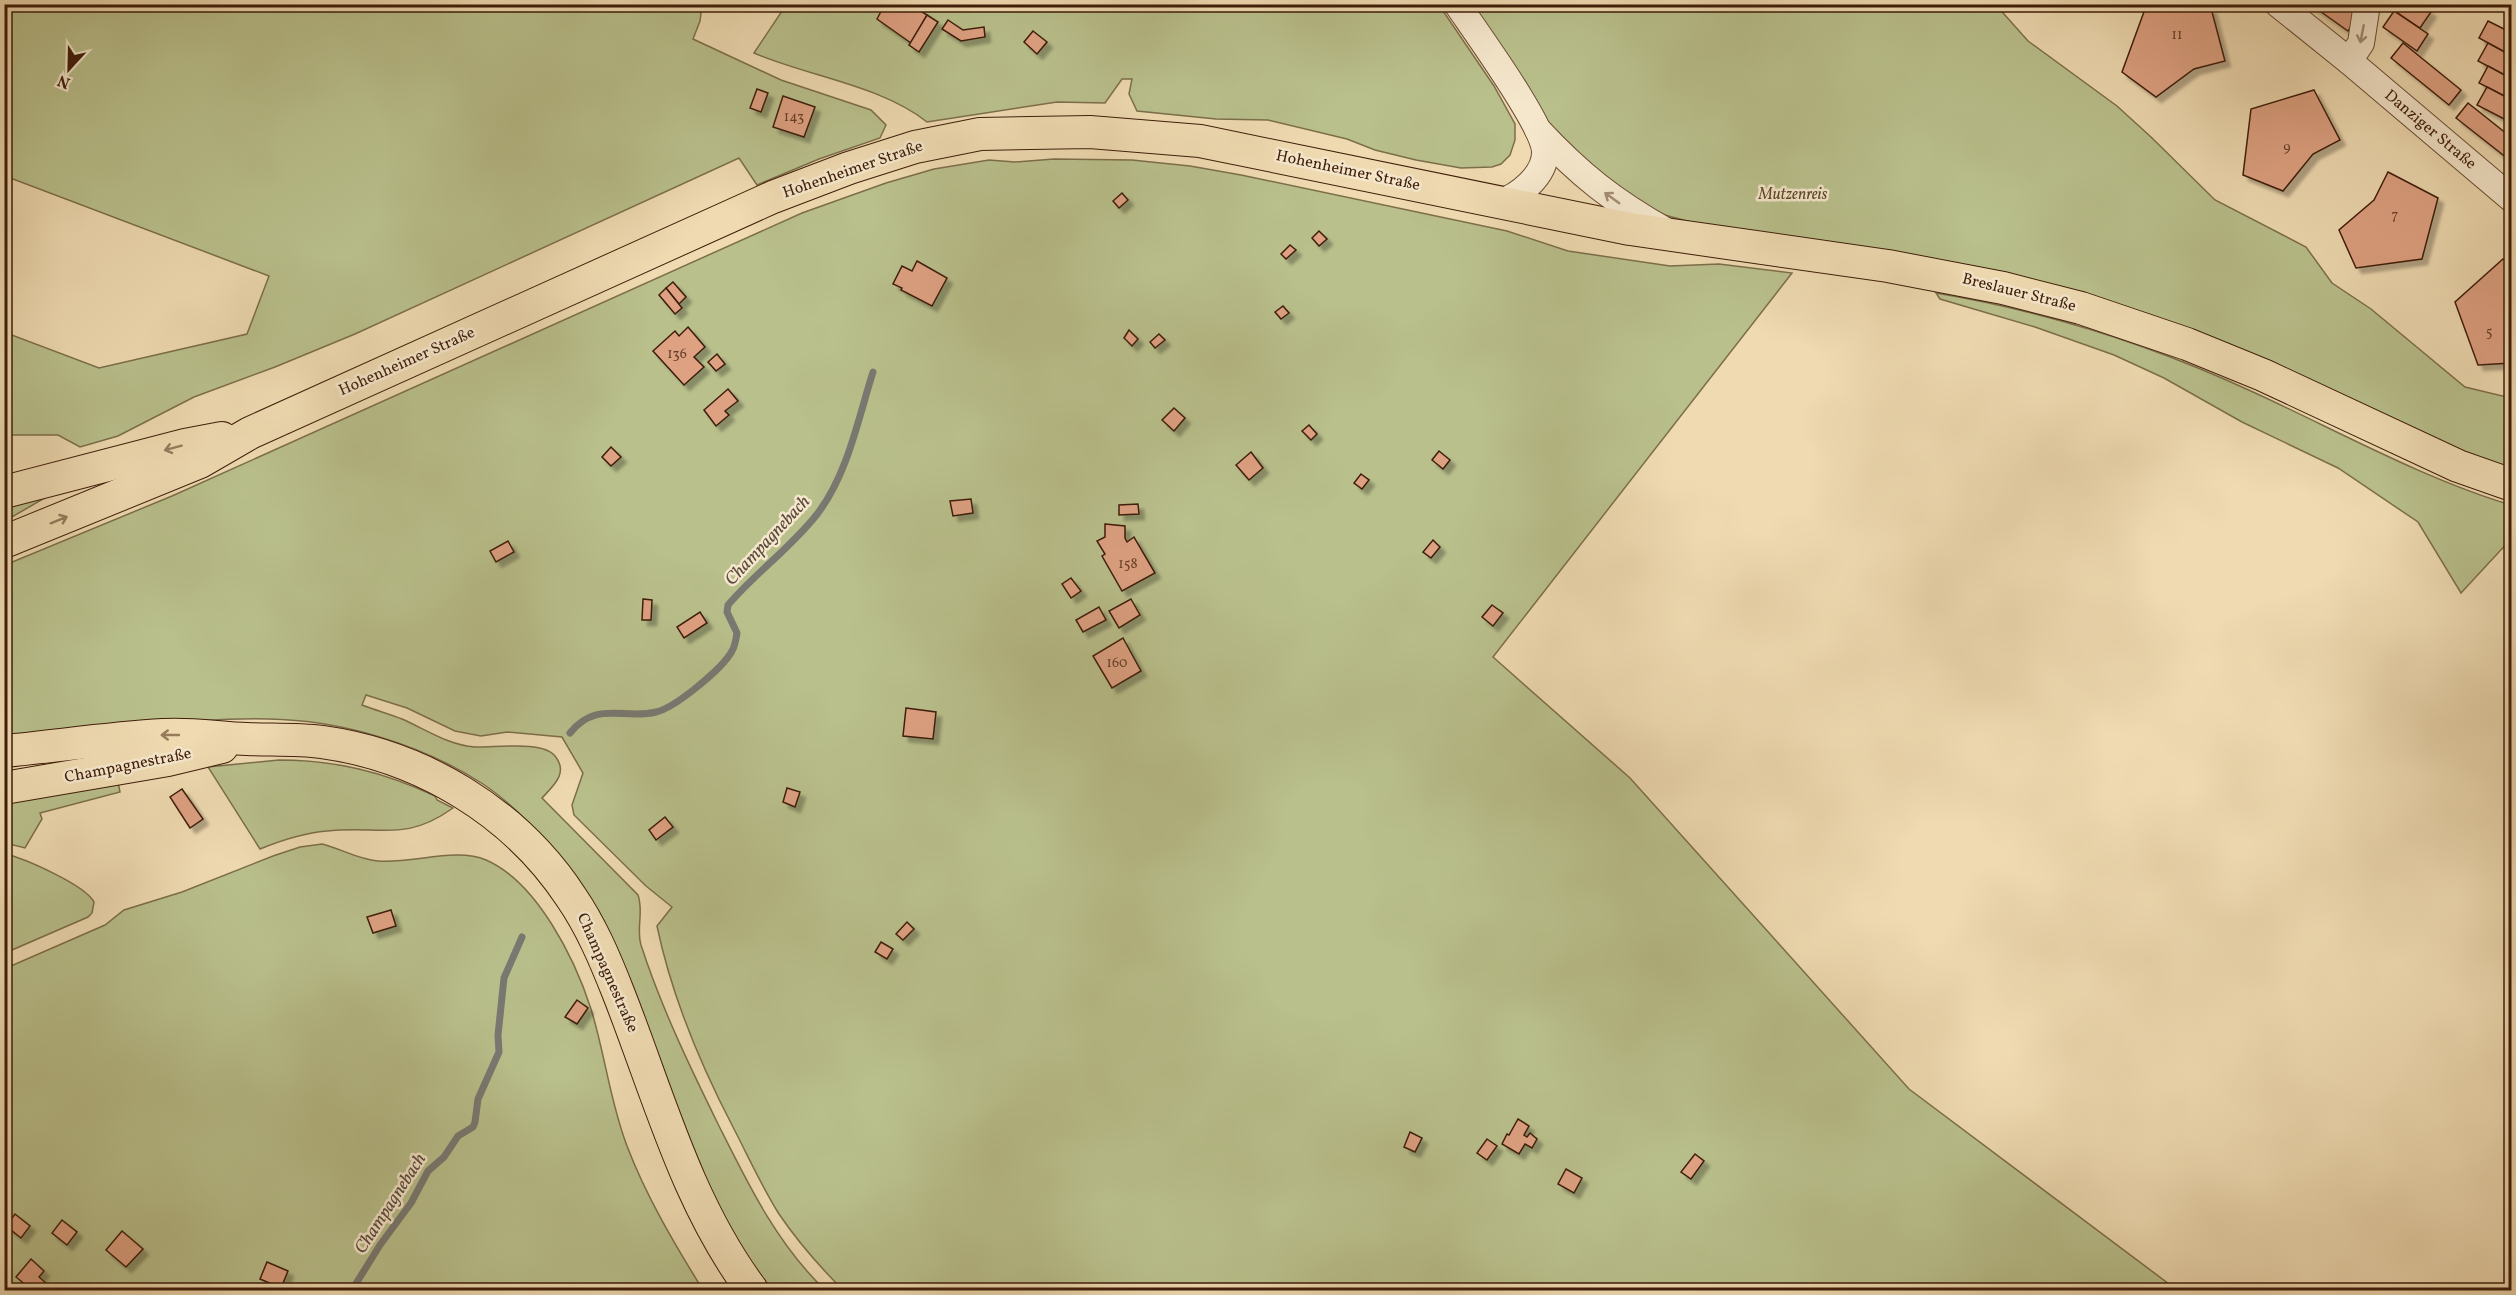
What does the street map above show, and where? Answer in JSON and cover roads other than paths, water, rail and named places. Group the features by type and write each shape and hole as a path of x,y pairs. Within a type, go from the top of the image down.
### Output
{"main road":[{"name":"Hohenheimer Straße","path":"4,542 200,462 250,433 773,196 881,156 947,140 988,134 1060,132 1164,137 1267,154 1498,203"},
{"name":"Breslauer Straße","path":"1498,203 1681,237 1947,276 2081,308 2153,331 2243,367 2458,466 2511,485"},
{"name":"Hohenheimer Straße","path":"4,492 185,445 250,433"},
{"name":"Champagnestraße","path":"4,751 165,735 304,741 346,747 398,761 441,780 484,806 516,832 561,882 586,921 610,971 680,1160 730,1260 752,1290"},
{"name":"Champagnestraße","path":"4,788 168,760 250,740"}],"street":[{"path":"1457,4 1538,130 1563,157 1626,209 1681,237"},
{"name":"Danziger Straße","path":"2278,4 2349,61 2511,199"},
{"path":"2349,61 2361,43 2367,4"},
{"path":"1498,203 1510,199 1527,186 1540,169 1545,152 1538,130"}],"waterway":[{"name":"Champagnebach","path":"570,733 580,723 600,714 644,714 664,709 698,686 727,658 734,647 737,633 727,612 728,605 797,537 818,513 828,497 845,463 873,372"},
{"name":"Champagnebach","path":"352,1290 380,1245 411,1203 428,1171 444,1157 458,1136 473,1127 478,1099 499,1052 498,1035 504,978 522,937"}],"park label":[{"name":"Mutzenreis","path":"1793,195"}]}
